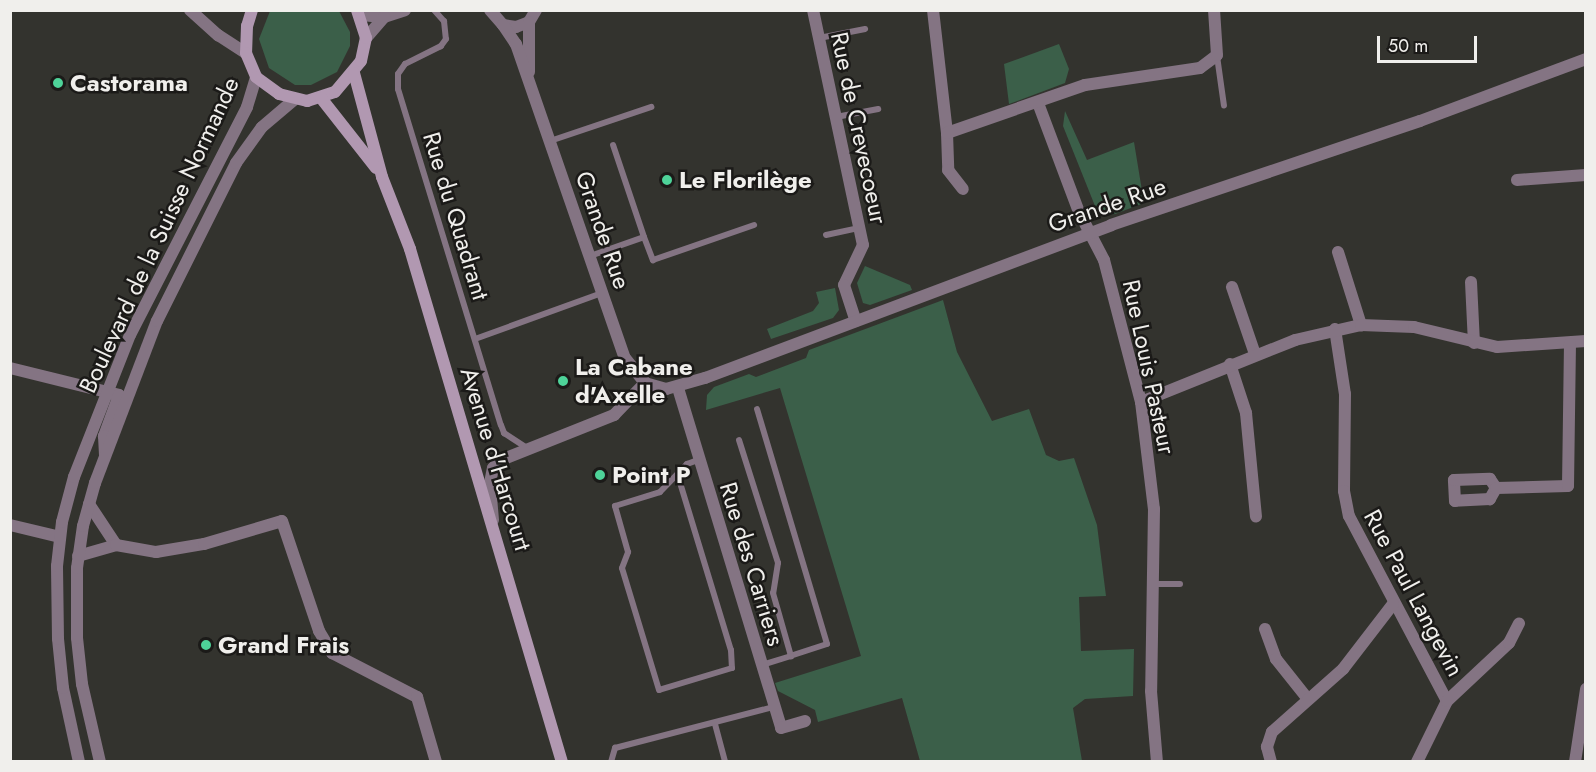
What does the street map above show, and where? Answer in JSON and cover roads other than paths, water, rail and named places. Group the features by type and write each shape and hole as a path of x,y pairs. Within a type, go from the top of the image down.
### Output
{"main road":[{"path":"252,10 247,26 246,53 256,77 279,94 295,99 321,98 335,92 354,72 366,38 359,13"},
{"name":"Avenue d'Harcourt","path":"354,72 382,177 410,249 564,760"},
{"name":"Avenue d'Harcourt","path":"321,98 382,177"}],"street":[{"path":"190,10 218,35 246,53"},
{"path":"359,13 384,16 405,10"},
{"path":"493,16 516,27 528,22 537,10"},
{"name":"Rue de Crevecoeur","path":"813,10 863,245 844,285 856,321"},
{"path":"933,10 947,134 948,170 963,189"},
{"path":"947,134 1085,85 1200,68 1217,55 1214,10"},
{"path":"366,38 384,16"},
{"name":"Grande Rue","path":"493,16 516,44 625,358 645,383 678,388 1090,233 1420,121 1586,59"},
{"name":"Grande Rue","path":"528,22 530,85"},
{"name":"Boulevard de la Suisse Normande","path":"80,762 63,688 58,639 60,537 74,477 107,392 160,272 247,107 256,77"},
{"name":"Boulevard de la Suisse Normande","path":"100,762 82,684 77,638 78,556 89,504 105,455 157,321 236,163 262,127 295,99"},
{"name":"Rue Louis Pasteur","path":"1038,103 1090,233 1104,260 1141,402 1154,509 1151,691 1157,762"},
{"path":"1517,180 1586,175"},
{"path":"1338,252 1361,325"},
{"path":"1471,282 1474,344"},
{"path":"1232,287 1255,354"},
{"path":"1141,402 1255,354 1335,329 1361,325 1414,327 1474,344 1519,348 1570,344 1586,340"},
{"name":"Rue Paul Langevin","path":"1335,329 1345,394 1345,504 1393,604 1447,701 1417,762"},
{"path":"1496,488 1568,486 1570,344"},
{"path":"1230,363 1246,413 1256,517"},
{"path":"10,368 119,395 104,436 105,455"},
{"path":"494,525 490,483 494,468 511,454 621,411 645,383"},
{"name":"Rue des Carriers","path":"678,388 781,728 805,721"},
{"path":"89,504 116,545"},
{"path":"78,556 116,545 156,552 204,544 282,522 319,631 332,653 417,697 436,762"},
{"path":"10,525 60,537"},
{"path":"1272,762 1267,747 1272,732 1307,698 1343,669 1393,604"},
{"path":"1447,701 1509,643 1519,623"},
{"path":"1265,629 1276,659 1307,698"},
{"path":"1575,762 1586,689"}],"lane":[{"name":"Rue du Quadrant","path":"434,10 444,21 446,39 441,46 405,64 398,74 398,89 504,434 527,448"},
{"path":"819,38 865,29"},
{"path":"1217,55 1224,106"},
{"path":"549,141 651,107"},
{"path":"835,117 879,108"},
{"path":"613,146 652,260 754,225"},
{"path":"826,235 859,228"},
{"path":"589,256 644,237"},
{"path":"475,339 603,293"},
{"path":"757,409 827,644 761,665"},
{"path":"739,440 778,563 773,593 791,656"},
{"path":"678,476 731,650 732,668 659,690 622,568 628,552 615,506 660,492 678,476 687,464 698,460"},
{"path":"1154,584 1180,584"},
{"path":"611,762 615,748 774,707"},
{"path":"715,724 726,762"}],"place":[{"name":"Castorama","path":"58,83"},
{"name":"Le Florilège","path":"667,180"},
{"name":"La Cabane d'Axelle","path":"563,381"},
{"name":"Point P","path":"600,475"},
{"name":"Grand Frais","path":"206,645"}]}
